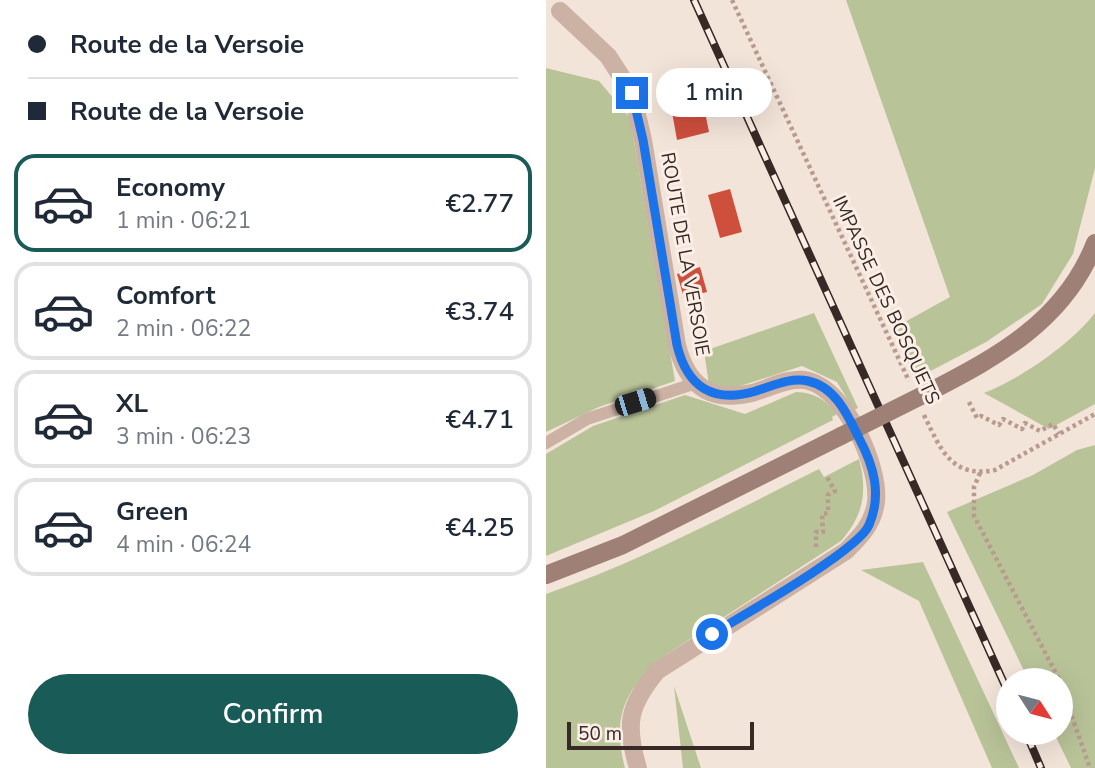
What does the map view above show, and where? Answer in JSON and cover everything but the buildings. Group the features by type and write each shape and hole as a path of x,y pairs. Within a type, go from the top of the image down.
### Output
{"main road":[{"path":"546,575 634,540 993,359 1049,316 1078,278 1095,243"}],"street":[{"name":"ROUTE DE LA VERSOIE","path":"560,11 608,56 632,93 643,140 677,345 687,374 696,383 719,395 735,396 793,380 819,385 840,402 869,457 876,485 876,503 868,528 846,551 657,671 640,692 629,717 630,743 638,768"}],"lane":[{"path":"546,443 587,419 696,383"}],"path":[{"name":"IMPASSE DES BOSQUETS","path":"732,0 911,386"},
{"path":"969,402 977,418 981,416 999,425 1003,419 1021,429 1025,423 1040,431 1053,424 1059,434"},
{"name":"IMPASSE DES BOSQUETS","path":"923,411 940,448 966,472 980,473"},
{"path":"1053,668 974,516 973,494 980,473 995,470 1095,414"},
{"path":"816,552 816,532 822,532 822,514 828,513 828,495 835,491 826,475"},
{"path":"1073,719 1090,768"}],"green space":[{"path":"846,0 1095,0 1095,168 1073,254 1042,304 986,342 921,376 919,373 913,376 894,328 950,297"},
{"path":"546,68 599,81 630,118 675,381 599,407 546,432"},
{"path":"814,313 858,408 854,410 837,382 802,366 728,390 709,385 704,351"},
{"path":"1095,313 1095,404 1049,429 984,393 1013,379 1044,359 1073,336"},
{"path":"796,392 819,398 837,414 832,417 833,420 654,511 546,556 546,454 593,426 685,395 745,414"},
{"path":"1095,445 1095,768 1071,768 1060,746 1073,746 1073,668 1023,668 947,512 1033,475 1077,450"},
{"path":"859,459 863,482 862,503 859,513 841,541 667,654 641,678 625,704 621,717 621,749 625,768 546,768 546,594 650,552 819,469 824,477"},
{"path":"923,562 996,719 996,746 1009,746 1019,768 992,768 919,601 861,570"},
{"path":"674,686 701,768 683,768"}],"railway":[{"path":"694,0 997,668"},
{"path":"1032,746 1041,768"}],"route":[{"path":"632,93 643,140 677,345 687,374 706,390 719,395 751,393 793,380 819,385 840,402 846,412 869,457 876,485 876,503 868,528 846,551 712,634"}]}
